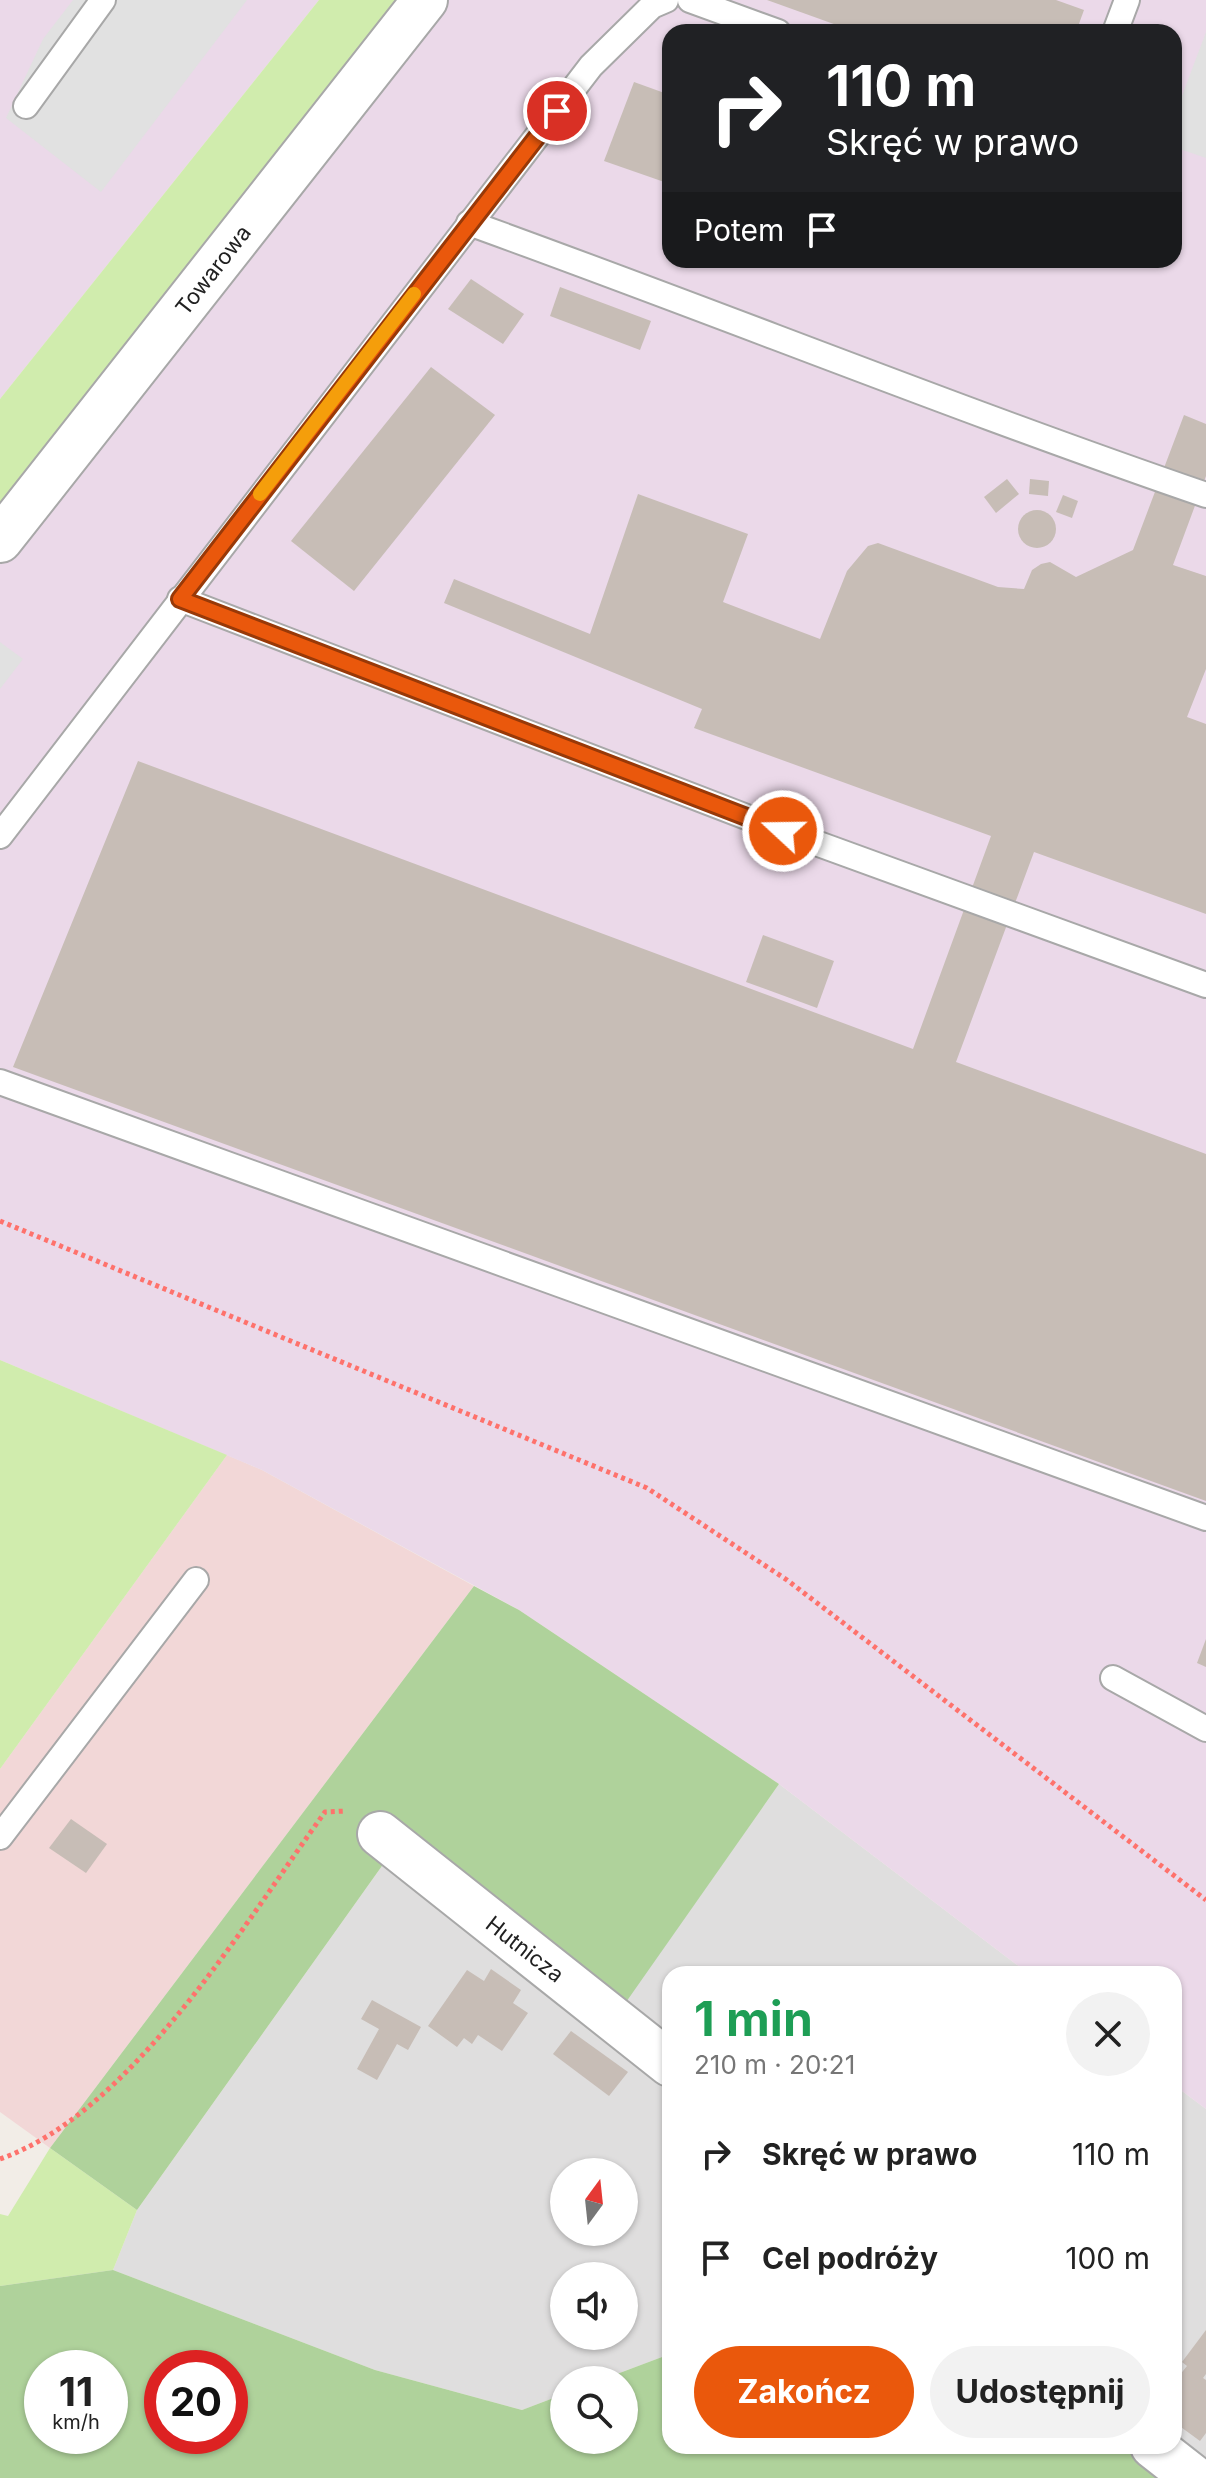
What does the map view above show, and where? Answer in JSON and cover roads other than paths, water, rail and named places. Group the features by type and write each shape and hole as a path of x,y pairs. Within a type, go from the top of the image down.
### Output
{"street":[{"name":"Towarowa","path":"0,540 425,0"},
{"name":"Hutnicza","path":"380,1834 662,2058"},
{"path":"1163,2454 1194,2478"}],"lane":[{"path":"26,106 103,0"},
{"path":"0,836 591,66 652,6 666,0"},
{"path":"690,0 756,24"},
{"path":"1118,24 1127,0"},
{"path":"469,223 695,304 1021,431 1206,495"},
{"path":"180,599 783,831 1206,985"},
{"path":"0,1082 1206,1518"},
{"path":"0,1837 196,1580"},
{"path":"1113,1678 1206,1729"}]}
